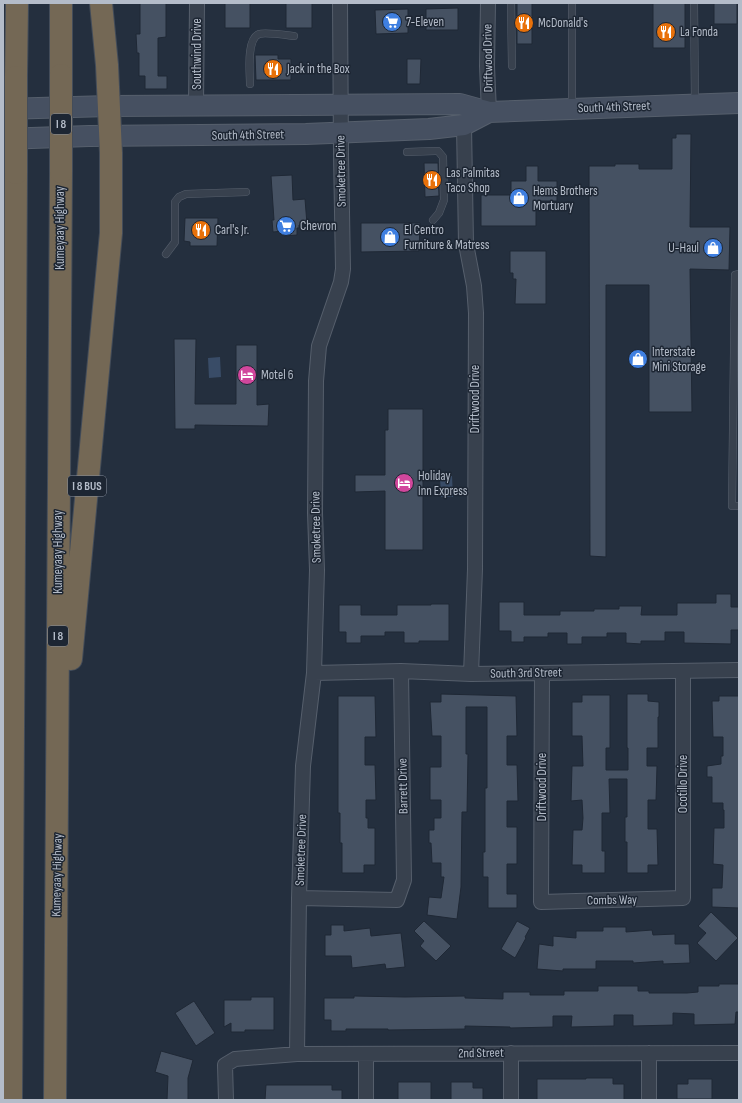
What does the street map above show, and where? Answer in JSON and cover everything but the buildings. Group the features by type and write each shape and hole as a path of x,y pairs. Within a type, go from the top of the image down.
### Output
{"highway":[{"path":"11,1100 17,3"},
{"name":"Kumeyaay Highway","path":"54,1100 58,739 62,3"},
{"path":"101,3 107,65 110,136"},
{"name":"I 8 BUS","path":"58,739 67,692 111,233 110,136"},
{"path":"3,707 12,804"}],"main road":[{"name":"South 4th Street","path":"3,109 196,105 460,104 489,112 739,104"},
{"name":"South 4th Street","path":"3,138 341,134 429,129 464,125 489,112"}],"street":[{"name":"Southwind Drive","path":"196,105 197,3"},
{"name":"Smoketree Drive","path":"297,1054 299,898 304,766 314,673 317,570 315,513 316,389 319,346 341,282 343,269 340,3"},
{"name":"Driftwood Drive","path":"488,3 487,66 489,112"},
{"name":"Driftwood Drive","path":"464,125 466,244 474,286 476,313 475,569 471,674"},
{"name":"South 3rd Street","path":"314,673 401,671 471,674 739,670"},
{"name":"Barrett Drive","path":"299,898 397,900 404,880 401,671"},
{"name":"Ocotillo Drive","path":"683,671 683,898"},
{"name":"Driftwood Drive","path":"542,673 542,902"},
{"name":"Combs Way","path":"542,902 683,898"},
{"path":"510,1100 511,1053"},
{"name":"2nd Street","path":"226,1100 225,1065 235,1059 297,1054 739,1053"},
{"path":"366,1054 366,1100"},
{"path":"649,1054 649,1100"}],"lane":[{"path":"511,3 512,66"},
{"path":"572,3 572,109"},
{"path":"694,3 695,105"},
{"path":"250,84 250,51 255,37 260,34 294,36"},
{"path":"407,152 438,151 443,157 444,200 439,213 433,220"},
{"path":"166,254 175,242 175,202 179,197 186,194 246,192"},
{"path":"739,274 735,274 732,506 739,506"}],"water":[{"path":"220,357 221,377 209,378 208,358"},
{"path":"452,476 453,497 441,497 440,477"}],"place":[{"name":"7-Eleven","path":"392,22"},
{"name":"McDonald's","path":"524,23"},
{"name":"La Fonda","path":"666,32"},
{"name":"Jack in the Box","path":"273,69"},
{"name":"Las Palmitas Taco Shop","path":"432,180"},
{"name":"Hems Brothers Mortuary","path":"519,198"},
{"name":"Chevron","path":"286,226"},
{"name":"Carl's Jr.","path":"201,230"},
{"name":"El Centro Furniture & Matress","path":"390,237"},
{"name":"U-Haul","path":"713,248"},
{"name":"Interstate Mini Storage","path":"638,359"},
{"name":"Motel 6","path":"247,375"},
{"name":"Holiday Inn Express","path":"404,483"}]}
